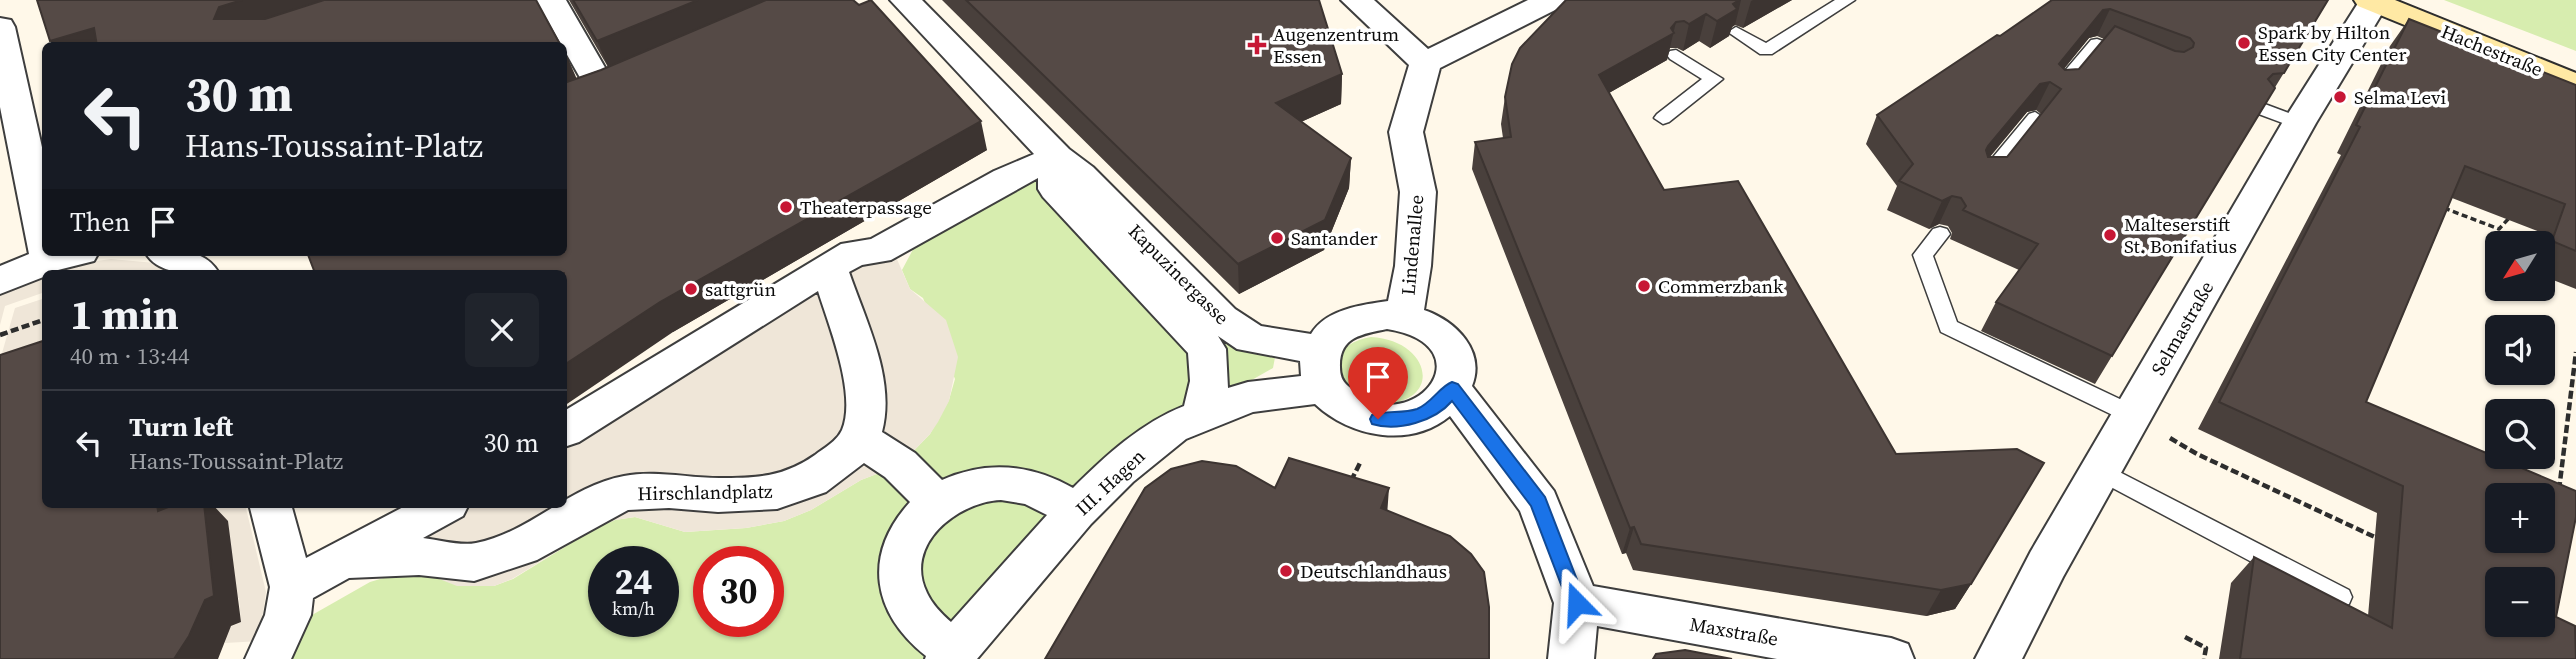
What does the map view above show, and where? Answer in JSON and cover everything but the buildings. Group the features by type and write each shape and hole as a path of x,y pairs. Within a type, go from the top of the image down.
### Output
{"street":[{"path":"551,0 601,90"},
{"name":"Kapuzinergasse","path":"905,0 1058,158 1081,175 1221,319 1251,339 1322,369"},
{"path":"1356,0 1425,63 1552,0"},
{"name":"Hachestraße","path":"2371,1 2576,85"},
{"name":"Selmastraße","path":"1998,659 2047,564 2371,1"},
{"path":"0,27 42,203"},
{"name":"Lindenallee","path":"1404,318 1413,267 1418,192 1406,132 1425,63"},
{"path":"567,429 748,301 829,267 854,253 878,251 1006,179 1058,158"},
{"name":"Kapuzinergasse","path":"1058,158 1055,189 1208,349 1210,381 1203,413"},
{"path":"0,281 51,256"},
{"path":"829,267 848,319 866,393 860,439 900,466 937,502"},
{"path":"1370,316 1404,318 1426,325 1443,338 1453,354 1457,372 1452,389 1440,403 1423,414 1402,419 1378,419 1356,413 1337,402 1322,369 1328,338 1353,321 1370,316"},
{"name":"III. Hagen","path":"951,655 1076,512 1118,470 1172,428 1203,413 1322,369"},
{"path":"1452,389 1539,503 1577,603 1571,659"},
{"name":"Hirschlandplatz","path":"340,560 419,556 474,562 521,547 590,508 624,493 669,491 718,495 777,492 811,480 847,454 860,439"},
{"path":"951,655 914,616 901,587 900,553 918,520 937,502 973,486 1008,483 1035,488 1053,496 1076,512"},
{"path":"268,659 288,615 292,587 271,508"},
{"name":"Hirschlandplatz","path":"292,587 441,508"},
{"name":"Maxstraße","path":"1577,603 1891,659"}],"lane":[{"path":"1736,32 1766,50 1847,0"},
{"path":"2057,92 2097,44 2143,63"},
{"path":"1663,118 1714,79 1676,55"},
{"path":"2262,109 2299,122"},
{"path":"1984,180 2035,118"},
{"path":"1940,234 1923,255 1948,327 2133,415"},
{"path":"2100,471 2340,597"}],"path":[{"path":"2437,205 2499,229 2517,208"},
{"path":"0,335 42,320"},
{"path":"2557,504 2576,352"},
{"path":"2133,415 2197,454 2385,541"},
{"path":"1346,491 1360,463"},
{"path":"2185,637 2206,648 2204,659"}],"green space":[{"path":"2444,0 2576,0 2576,51"},
{"path":"1055,161 1276,352 1273,368 1250,381 1251,394 1201,412 943,659 288,659 298,623 370,582 414,569 494,586 513,579 594,529 615,520 635,517 685,532 746,528 784,521 811,510 861,480 900,465 930,434 949,400 955,379 923,298 910,289 902,270 925,227"},
{"path":"1371,337 1391,341 1406,348 1417,358 1422,370 1422,381 1416,392 1404,400 1381,404 1348,395 1334,362 1349,345"}],"shaded area":[{"path":"896,257 910,289 946,320 958,357 949,401 930,434 900,465 861,480 811,510 784,521 746,528 685,532 635,517 615,520 594,529 512,579 494,586 457,586 414,569 408,556 445,508 567,508 567,429 829,267"},
{"path":"111,259 155,263 170,270 57,270"},
{"path":"42,275 42,293 5,306 0,325 0,294"},
{"path":"42,299 42,358 0,360 15,308"},
{"path":"192,508 246,508 266,592 259,641 225,643 226,629 241,622 239,598 234,599 228,522"}],"place":[{"name":"Spark by Hilton Essen City Center","path":"2244,43"},
{"name":"Augenzentrum Essen","path":"1257,45"},
{"name":"Selma Levi","path":"2340,97"},
{"name":"Theaterpassage","path":"786,207"},
{"name":"Malteserstift St. Bonifatius","path":"2110,235"},
{"name":"Santander","path":"1277,238"},
{"name":"Commerzbank","path":"1644,286"},
{"name":"sattgrün","path":"691,289"},
{"name":"Deutschlandhaus","path":"1286,571"}],"route":[{"path":"1378,419 1402,419 1423,414 1440,403 1452,389 1539,503 1577,603"}]}
